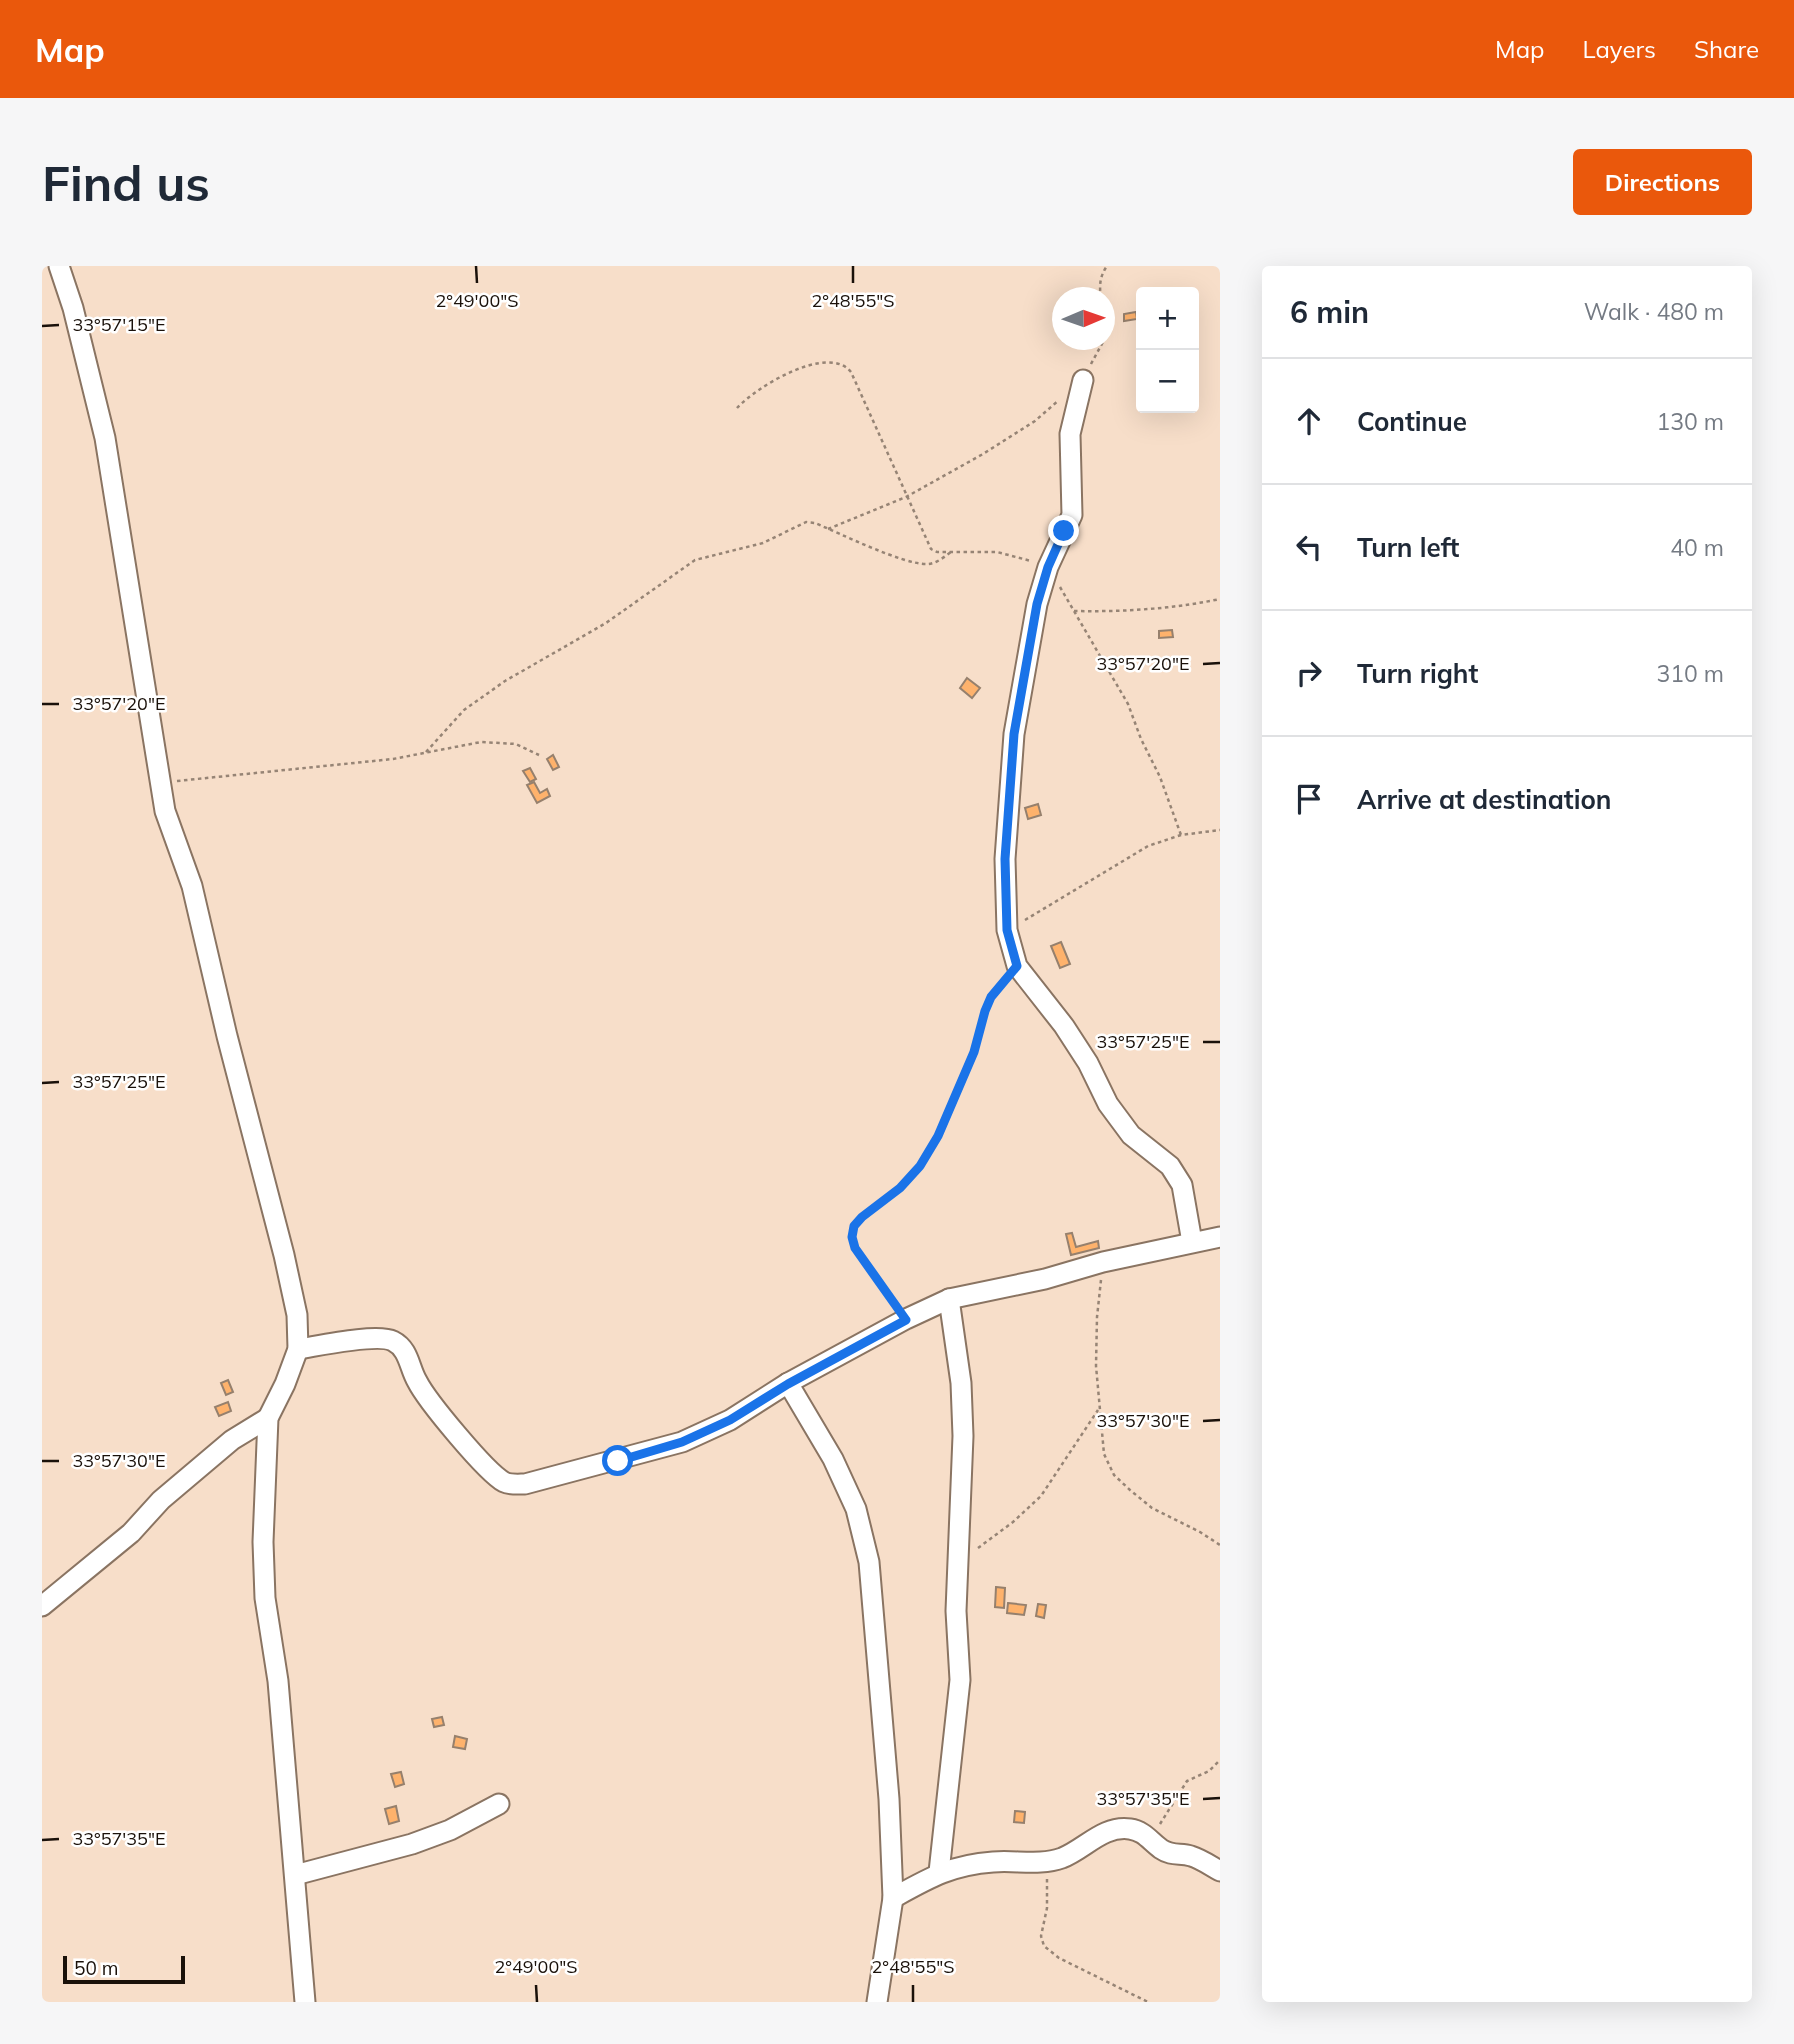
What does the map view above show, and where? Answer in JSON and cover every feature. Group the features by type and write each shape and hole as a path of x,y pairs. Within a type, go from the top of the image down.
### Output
{"street":[{"path":"59,266 73,307 105,438 165,811 191,886 297,1315 298,1349 268,1418 263,1503 265,1598 278,1681 305,2002"},
{"path":"1083,380 1070,434 1072,515 1048,567 1037,604 1014,734 1005,859 1007,930 1017,966 1064,1026 1088,1063 1108,1104 1131,1135 1170,1166 1182,1185 1192,1242"},
{"path":"298,1349 376,1338 392,1340 402,1347 417,1382 427,1396 491,1472 507,1484 525,1484 682,1442 730,1420 788,1384 949,1299 1220,1237"},
{"path":"939,1872 960,1680 956,1611 963,1436 961,1383 949,1299"},
{"path":"788,1384 832,1459 856,1509 869,1562 889,1799 893,1898 877,2002"},
{"path":"42,1606 131,1533 161,1500 232,1440 268,1418"},
{"path":"295,1875 412,1844 450,1830 499,1804"},
{"path":"893,1898 939,1872 966,1865 1044,1862 1062,1858 1102,1834 1121,1828 1134,1829 1149,1837 1167,1853 1191,1856 1220,1871"}],"path":[{"path":"1099,287 1102,273 1107,266"},
{"path":"828,528 906,497 1035,421 1083,380 1098,350"},
{"path":"737,408 748,395 791,372 818,363 846,365 852,372 930,549 937,552 997,552 1048,567 1128,704 1141,739 1160,777 1181,835"},
{"path":"426,752 464,710 505,681 606,623 695,560 763,543 806,523 815,523 929,565 954,551"},
{"path":"1074,611 1111,612 1220,599"},
{"path":"160,782 349,764 481,742 516,744 540,755"},
{"path":"1007,930 1148,846 1181,835 1220,830"},
{"path":"906,1320 855,1248 852,1237 854,1226 900,1188 920,1166 953,1103 974,1052 991,997 1017,966"},
{"path":"1103,1262 1097,1317 1098,1409 1104,1454 1114,1475 1152,1507 1220,1545"},
{"path":"957,1567 1041,1496 1098,1409"},
{"path":"1149,1837 1187,1781 1209,1771 1220,1760"},
{"path":"1044,1862 1048,1893 1041,1936 1044,1946 1070,1964 1148,2002"}],"building":[{"path":"1136,312 1136,319 1124,321 1124,314"},
{"path":"1172,630 1173,637 1159,638 1159,631"},
{"path":"967,678 980,688 972,698 960,688"},
{"path":"553,755 559,767 553,770 547,759"},
{"path":"530,768 536,779 530,782 523,771"},
{"path":"534,782 540,793 547,789 550,796 537,803 527,785"},
{"path":"1038,804 1041,815 1028,819 1025,808"},
{"path":"1061,942 1070,964 1060,968 1051,946"},
{"path":"1072,1233 1076,1247 1098,1241 1099,1248 1071,1255 1066,1234"},
{"path":"228,1380 233,1392 226,1395 221,1383"},
{"path":"228,1402 231,1411 219,1416 215,1407"},
{"path":"996,1587 1005,1588 1004,1608 995,1607"},
{"path":"1008,1603 1026,1605 1024,1615 1007,1613"},
{"path":"1038,1604 1046,1605 1044,1618 1036,1616"},
{"path":"442,1717 444,1725 434,1727 432,1719"},
{"path":"455,1736 467,1739 465,1749 453,1747"},
{"path":"401,1772 404,1784 395,1787 391,1774"},
{"path":"396,1806 399,1821 389,1824 385,1809"},
{"path":"1015,1811 1025,1812 1024,1823 1014,1822"}],"route":[{"path":"618,1461 682,1442 730,1420 788,1384 906,1320 855,1248 852,1237 854,1226 900,1188 920,1166 953,1103 974,1052 991,997 1017,966 1007,930 1005,859 1014,734 1037,604 1048,567 1064,531"}]}
